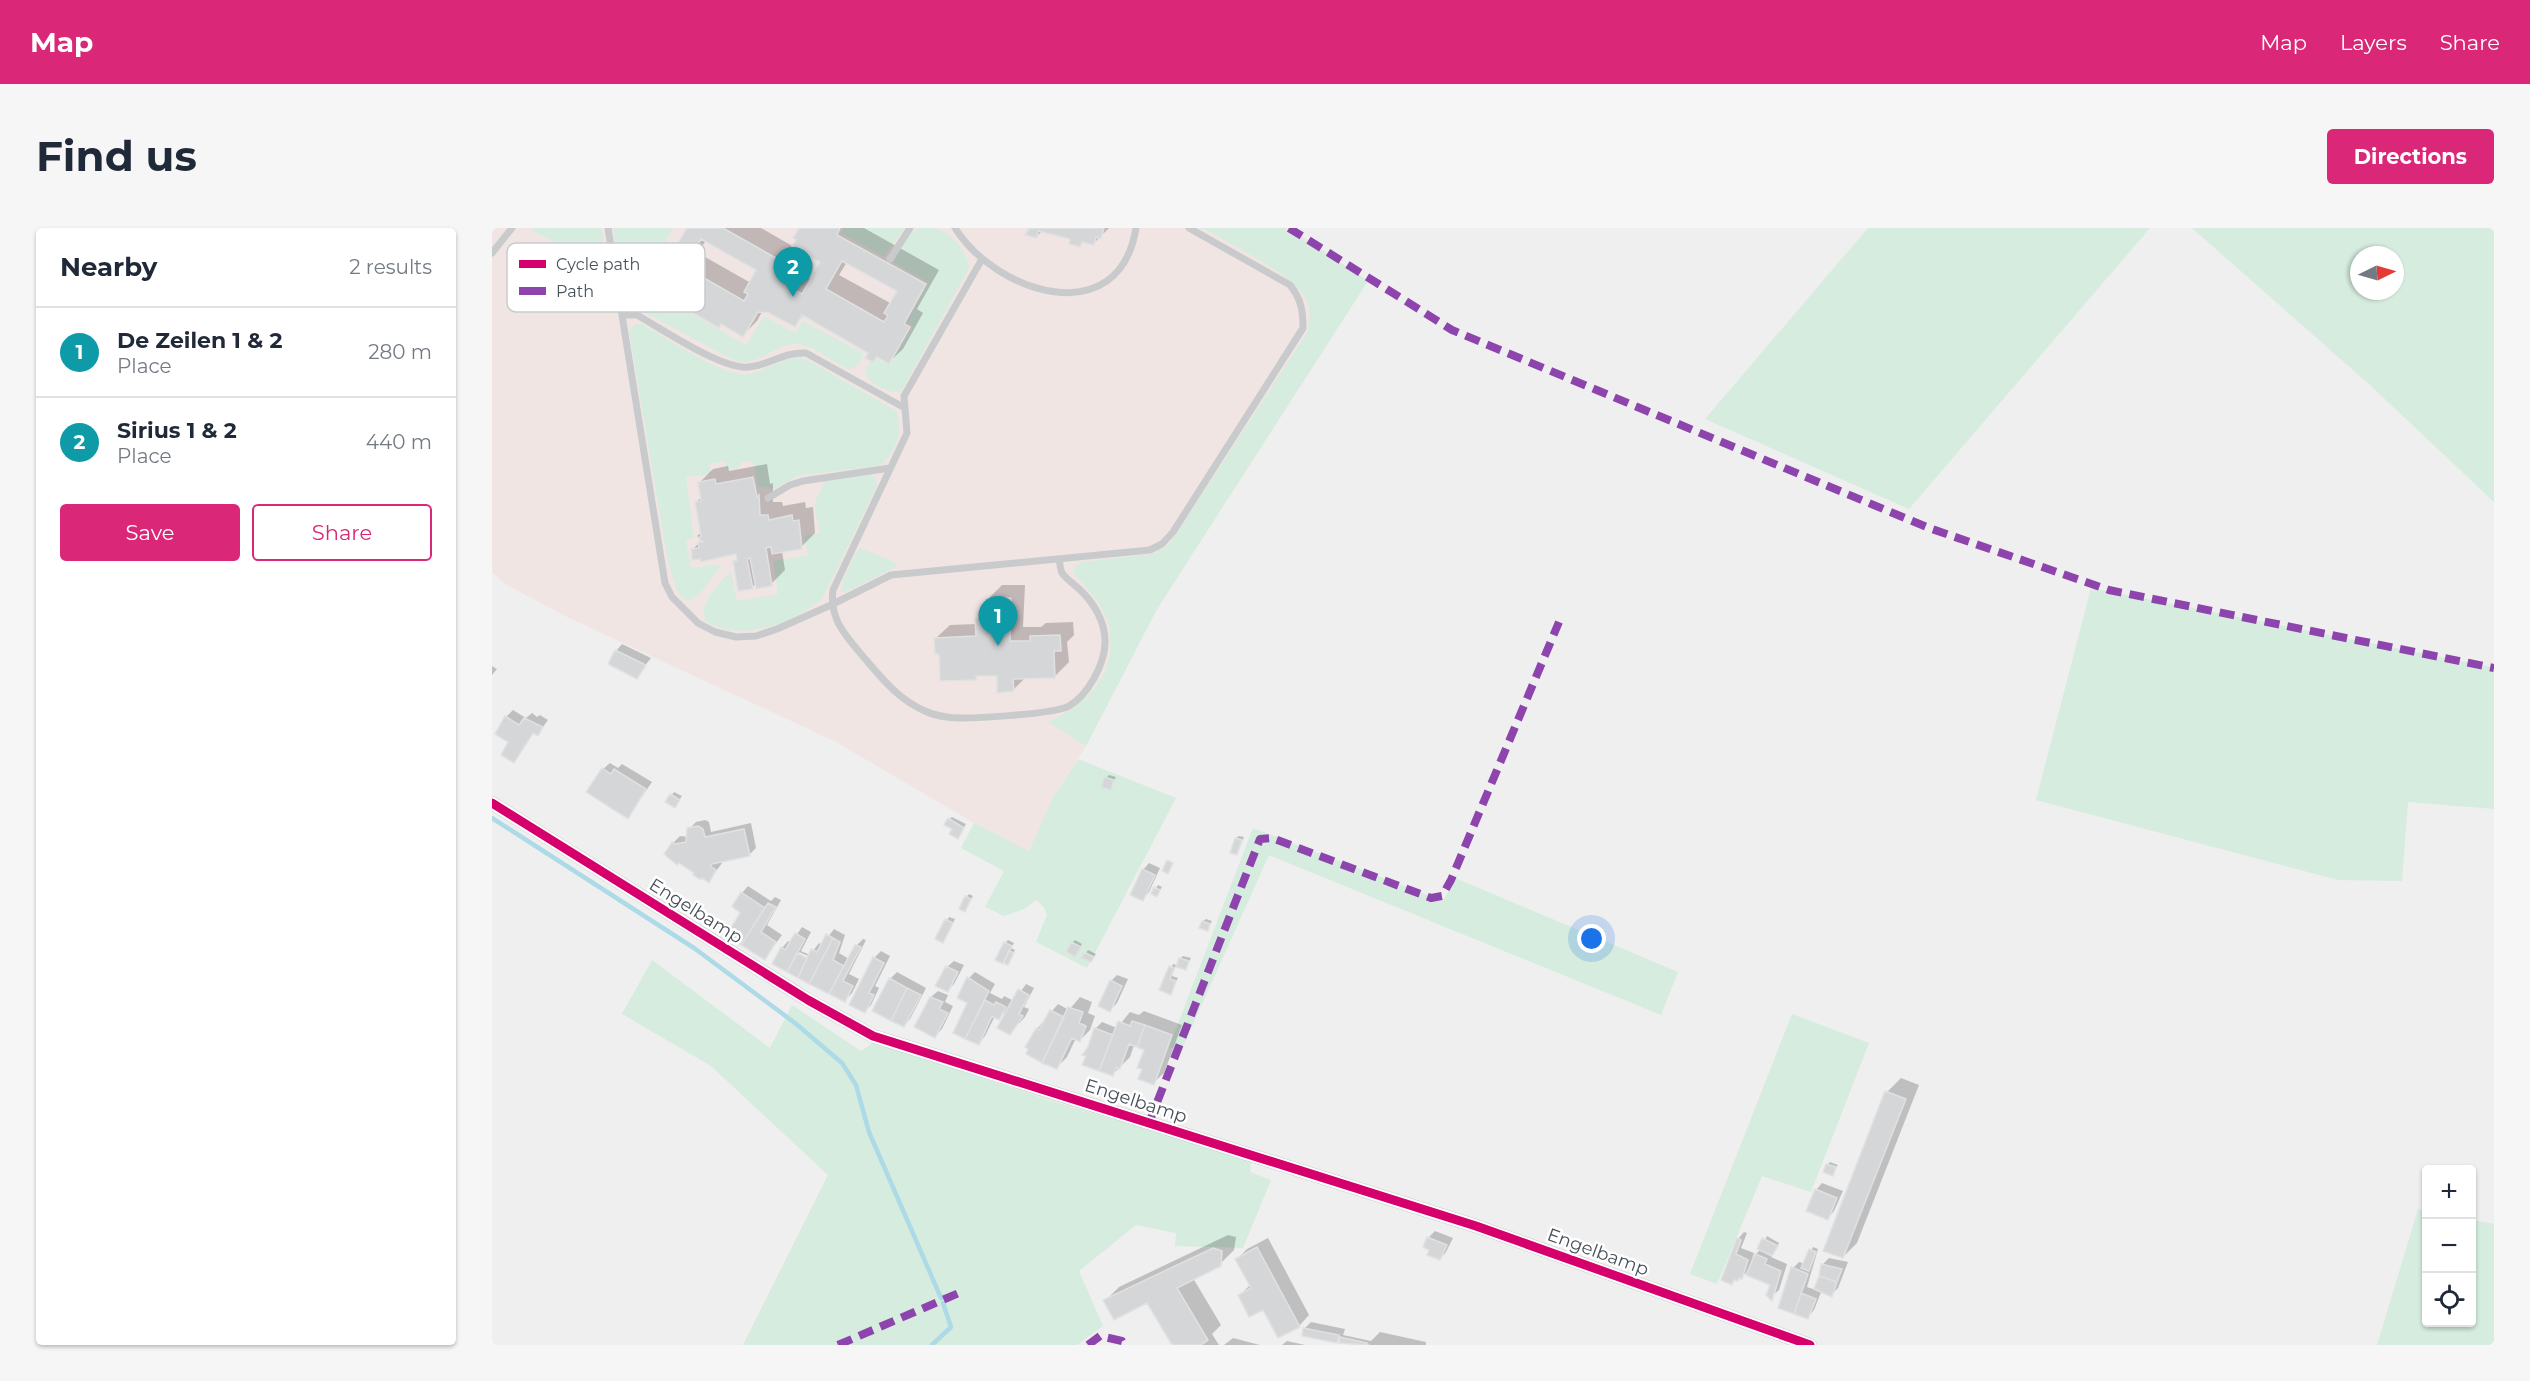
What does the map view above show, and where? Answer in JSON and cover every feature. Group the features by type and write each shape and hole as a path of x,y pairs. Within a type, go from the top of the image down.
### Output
{"street":[{"name":"Engelbamp","path":"492,803 808,1000 873,1036 1476,1226 1810,1345"}],"lane":[{"path":"492,254 512,228"},
{"path":"608,228 610,243"},
{"path":"890,258 910,228"},
{"path":"955,228 982,259 1022,283 1046,292 1069,293 1093,289 1111,279 1125,263 1136,228"},
{"path":"622,312 665,583 672,597 698,623 716,632 736,637 756,636 777,630 891,575 1150,550 1162,544 1173,532 1303,328 1303,312 1299,297 1290,285 1189,228"},
{"path":"982,259 904,396 903,407 907,433 833,590 831,605 844,635 892,689 907,702 948,717 1051,712 1070,706 1083,693 1093,679 1105,645 1103,627 1096,609 1085,594 1062,573 1059,559"},
{"path":"622,315 637,315 727,366 752,367 791,352 806,353 903,407"},
{"path":"768,498 803,481 890,468"}],"shaded area":[{"path":"492,228 1290,228 1368,281 1157,609 1086,746 1053,797 1029,852 974,823 836,742 567,617 505,584 492,572"}],"green space":[{"path":"531,228 601,228 603,243 556,243"},
{"path":"613,228 673,228 665,243 615,243"},
{"path":"844,228 904,228 884,257 841,233"},
{"path":"919,228 934,228 946,233 962,249 969,268 901,392 896,392 875,384 865,373 870,361 873,363 877,359 890,365 913,327 906,322 929,283 893,262 909,234"},
{"path":"1203,228 1284,228 1368,281 1157,609 1086,746 1048,722 1073,708 1094,689 1107,666 1110,652 1108,621 1097,600 1074,573 1074,568 1081,562 1153,554 1169,545 1308,331 1309,307 1306,299 1289,280"},
{"path":"1868,228 2150,228 1909,509 1705,419"},
{"path":"2192,228 2494,228 2494,502 2371,386"},
{"path":"644,312 688,312 746,345 764,316 795,333 803,321 864,354 858,366 850,369 816,350 794,344 752,361 736,361"},
{"path":"635,324 642,324 711,364 739,374 757,372 791,359 806,359 896,411 899,434 894,449 878,466 797,476 774,489 758,486 753,461 741,462 739,468 727,469 724,461 710,464 711,474 686,477 694,538 686,540 691,568 722,564 702,591 688,600 682,597 677,589 667,556 629,331"},
{"path":"871,474 876,479 877,486 822,599 796,616 767,627 736,630 721,628 706,622 704,614 707,601 715,588 731,571 737,601 778,594 773,561 808,555 804,536 820,533 814,505 824,481"},
{"path":"859,548 886,558 899,566 853,589 841,592 844,577"},
{"path":"2091,588 2492,667 2494,665 2494,809 2408,802 2402,881 2338,880 2036,800"},
{"path":"1078,759 1176,798 1087,968 1036,942 1047,915 1044,907 1036,900 1024,909 1004,916 985,907 1004,871 961,848 974,823 1029,851 1053,797"},
{"path":"1253,828 1443,901 1455,878 1678,972 1661,1015 1269,855 1181,1051 1169,1047"},
{"path":"652,960 770,1048 792,1005 861,1051 874,1042 1052,1101 1251,1161 1250,1172 1271,1180 1243,1248 1175,1246 1176,1233 1136,1225 1079,1271 1103,1326 1077,1345 743,1345 828,1175 711,1066 622,1014"},
{"path":"1792,1014 1869,1043 1811,1192 1762,1176 1717,1284 1690,1274"},
{"path":"2418,1209 2422,1210 2422,1327 2476,1327 2476,1221 2494,1224 2494,1345 2377,1345"}],"building":[{"path":"687,228 723,228 783,262 796,240 793,238 799,228 840,228 837,235 926,284 904,324 910,327 889,364 877,357 873,362 865,358 868,353 802,315 795,327 769,313 758,312 743,337 721,324 719,328 691,312 705,312 705,279 744,301 748,294 744,292 756,270 701,239 699,243 678,243","holes":["807,255 820,262 802,294 789,287","842,261 897,291 884,313 888,316 884,322 826,289"]},
{"path":"1025,228 1104,228 1101,239 1096,237 1094,245 1082,242 1080,247 1069,244 1070,239 1038,231 1037,238 1025,235 1029,229"},
{"path":"753,477 757,497 759,495 760,515 768,515 769,520 792,515 793,521 799,520 802,549 772,554 771,547 766,548 772,586 756,589 750,558 747,559 753,589 738,591 733,561 737,561 736,554 701,562 700,559 692,560 691,549 699,548 698,542 703,542 698,538 701,536 695,502 701,501 698,482 715,479 716,484"},
{"path":"1011,598 1010,641 1030,641 1030,636 1060,635 1061,651 1054,651 1055,678 1013,679 1014,691 997,693 997,676 976,676 977,680 940,681 939,654 935,654 934,638 976,636 975,619 980,617 978,614 984,612 987,615 986,599"},
{"path":"615,650 646,665 637,679 608,664"},
{"path":"505,716 519,725 524,718 543,727 538,736 533,733 514,763 501,755 508,742 495,734"},
{"path":"602,768 611,774 614,769 646,789 628,819 586,792"},
{"path":"1104,777 1114,780 1111,790 1101,787"},
{"path":"670,794 680,800 675,808 665,802"},
{"path":"948,818 964,828 958,839 949,834 952,829 944,825"},
{"path":"698,826 703,829 705,837 744,829 750,856 712,864 710,866 716,870 709,883 702,878 701,880 664,854 672,842 675,844 686,842 687,828"},
{"path":"1235,838 1242,840 1237,855 1230,853"},
{"path":"1167,860 1173,863 1168,874 1162,871"},
{"path":"1142,869 1155,875 1143,901 1130,895"},
{"path":"1154,887 1160,890 1157,897 1151,894"},
{"path":"741,892 765,908 741,945 726,936 740,913 732,906"},
{"path":"965,896 971,899 965,912 959,909"},
{"path":"768,903 776,907 761,932 776,942 765,960 741,945"},
{"path":"945,919 953,923 943,943 935,939"},
{"path":"1202,921 1210,924 1208,931 1199,928"},
{"path":"795,933 805,939 787,972 772,964 781,947 785,950"},
{"path":"826,934 833,938 809,984 798,978 811,949 817,952"},
{"path":"833,938 840,942 833,960 844,966 829,994 809,984"},
{"path":"1004,942 1012,946 1003,964 995,960"},
{"path":"1071,942 1081,947 1075,957 1066,952"},
{"path":"855,945 861,947 843,981 853,986 845,1002 829,994"},
{"path":"1009,951 1014,953 1008,965 1003,963"},
{"path":"1084,952 1094,957 1091,962 1081,958"},
{"path":"797,953 807,958 798,978 787,972"},
{"path":"873,957 884,963 869,993 874,995 865,1013 849,1005"},
{"path":"1179,958 1189,961 1186,970 1176,967"},
{"path":"946,966 958,972 948,992 935,986"},
{"path":"1169,966 1174,968 1170,979 1176,981 1171,995 1159,990"},
{"path":"967,977 989,991 965,1039 953,1033 967,1003 957,998"},
{"path":"889,978 907,988 891,1021 872,1011"},
{"path":"1110,980 1122,986 1110,1012 1098,1006"},
{"path":"907,988 921,995 904,1027 891,1021"},
{"path":"1018,989 1029,995 1019,1014 1023,1016 1010,1035 997,1028"},
{"path":"930,997 943,1002 939,1009 948,1013 935,1038 914,1027"},
{"path":"985,1000 994,1005 996,1002 1006,1007 999,1020 992,1016 979,1045 965,1039"},
{"path":"1068,1007 1083,1012 1079,1023 1086,1026 1080,1042 1072,1038 1057,1069 1042,1063"},
{"path":"1050,1010 1064,1017 1042,1063 1026,1054 1028,1049 1025,1047 1036,1028 1039,1030"},
{"path":"1118,1021 1130,1026 1132,1021 1145,1025 1137,1047 1129,1044 1120,1069 1116,1068 1113,1076 1099,1071"},
{"path":"1145,1025 1172,1035 1154,1085 1138,1079 1142,1069 1137,1068 1144,1050 1137,1047"},
{"path":"1094,1028 1113,1035 1099,1071 1082,1065 1086,1056 1082,1055 1088,1047"},
{"path":"1885,1091 1906,1099 1843,1258 1823,1251"},
{"path":"1826,1164 1836,1167 1833,1176 1823,1172"},
{"path":"1815,1189 1837,1198 1828,1220 1806,1211"},
{"path":"1427,1237 1447,1245 1440,1260 1427,1255 1429,1250 1423,1247"},
{"path":"1737,1238 1741,1240 1736,1254 1748,1260 1742,1279 1734,1280 1732,1285 1721,1280"},
{"path":"1762,1238 1778,1246 1772,1256 1757,1249"},
{"path":"1257,1247 1300,1327 1278,1338 1263,1310 1249,1317 1238,1295 1251,1288 1235,1259"},
{"path":"1213,1248 1222,1251 1221,1266 1177,1288 1208,1340 1201,1345 1172,1345 1147,1303 1114,1320 1103,1300"},
{"path":"1809,1249 1816,1252 1809,1271 1801,1268"},
{"path":"1755,1254 1767,1259 1765,1264 1781,1271 1772,1301 1766,1295 1770,1285 1746,1275"},
{"path":"1821,1264 1842,1269 1837,1282 1819,1276"},
{"path":"1791,1267 1808,1274 1794,1314 1778,1308"},
{"path":"1819,1276 1837,1282 1832,1297 1814,1289"},
{"path":"1801,1293 1816,1299 1808,1319 1794,1314"},
{"path":"1303,1328 1339,1335 1337,1343 1302,1336"},
{"path":"1340,1337 1367,1343 1367,1345 1339,1343"}],"waterway":[{"path":"492,818 694,948 795,1023 842,1063 856,1085 869,1132 941,1298"},
{"path":"932,1345 951,1327 943,1303"}],"marked path":[{"path":"1289,228 1452,330 1929,528 2109,590 2494,668"},
{"path":"1149,1123 1260,839 1272,838 1431,898 1442,896 1451,880 1559,622"},
{"path":"838,1345 961,1292"},
{"path":"1088,1345 1100,1336 1122,1341 1124,1345"}],"cycle path":[{"path":"492,803 808,1000 873,1036 1476,1226 1810,1345"}],"place":[{"name":"Sirius 1 & 2","path":"793,297"},
{"name":"De Zeilen 1 & 2","path":"998,646"}]}
